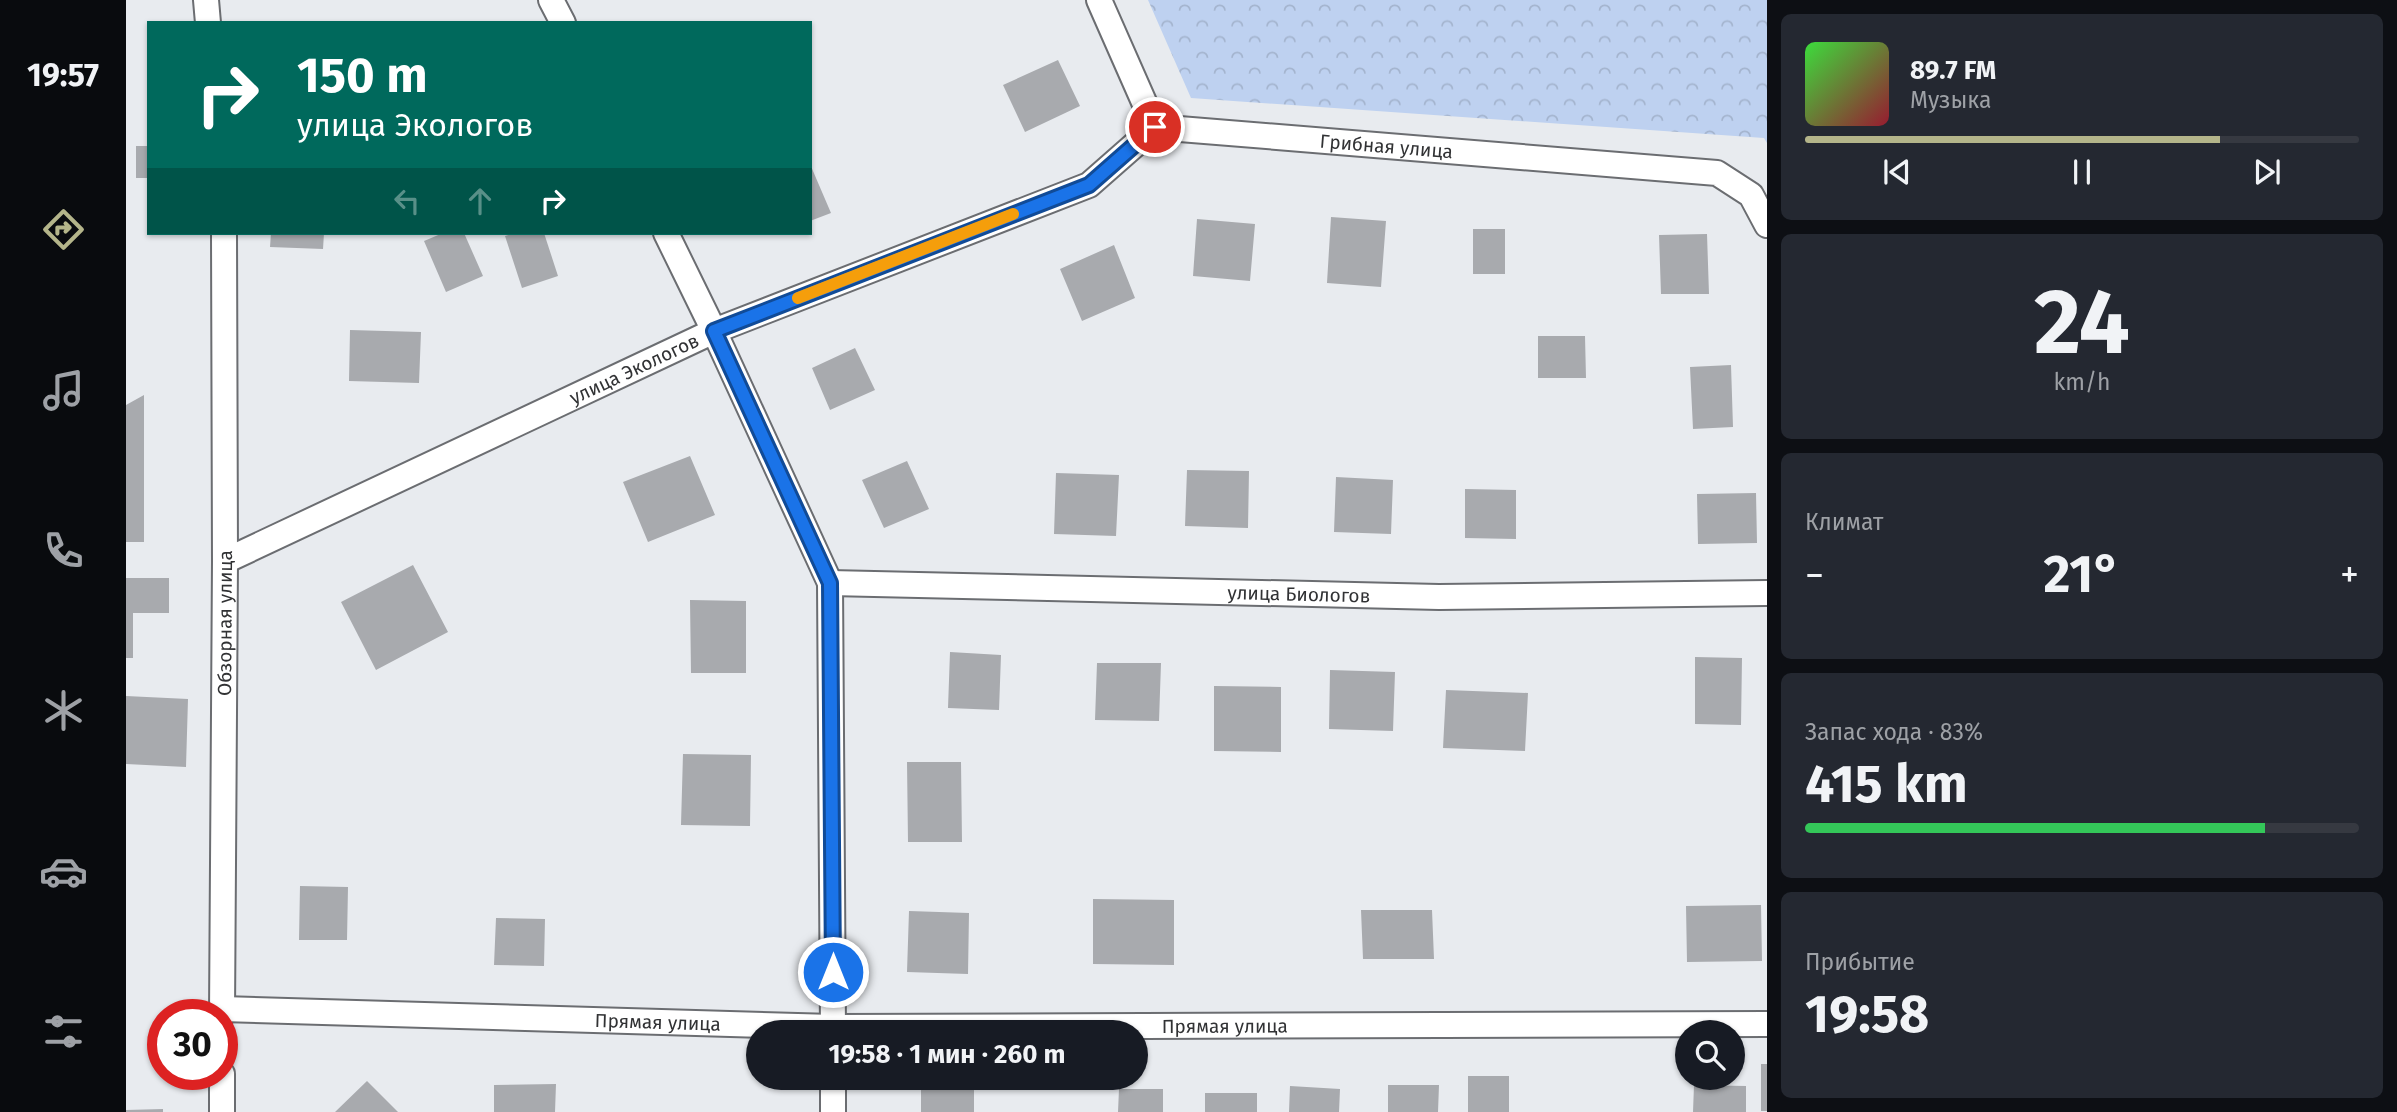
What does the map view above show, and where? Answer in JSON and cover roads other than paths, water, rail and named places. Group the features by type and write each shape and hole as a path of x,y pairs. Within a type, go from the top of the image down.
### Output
{"street":[{"path":"206,0 208,21"},
{"path":"551,0 562,21"},
{"path":"1099,0 1155,127"},
{"name":"Грибная улица","path":"1155,127 1717,173 1751,195 1767,225"},
{"name":"улица Экологов","path":"225,561 714,331 1089,185 1155,127"},
{"name":"Обзорная улица","path":"222,999 224,235"},
{"path":"667,235 830,583 833,1020"},
{"name":"улица Биологов","path":"830,583 1439,597 1767,593"},
{"name":"Прямая улица","path":"238,1012 746,1027"},
{"name":"Прямая улица","path":"1148,1028 1767,1024"},
{"path":"222,1090 222,1112"},
{"path":"833,1090 834,1112"}]}
